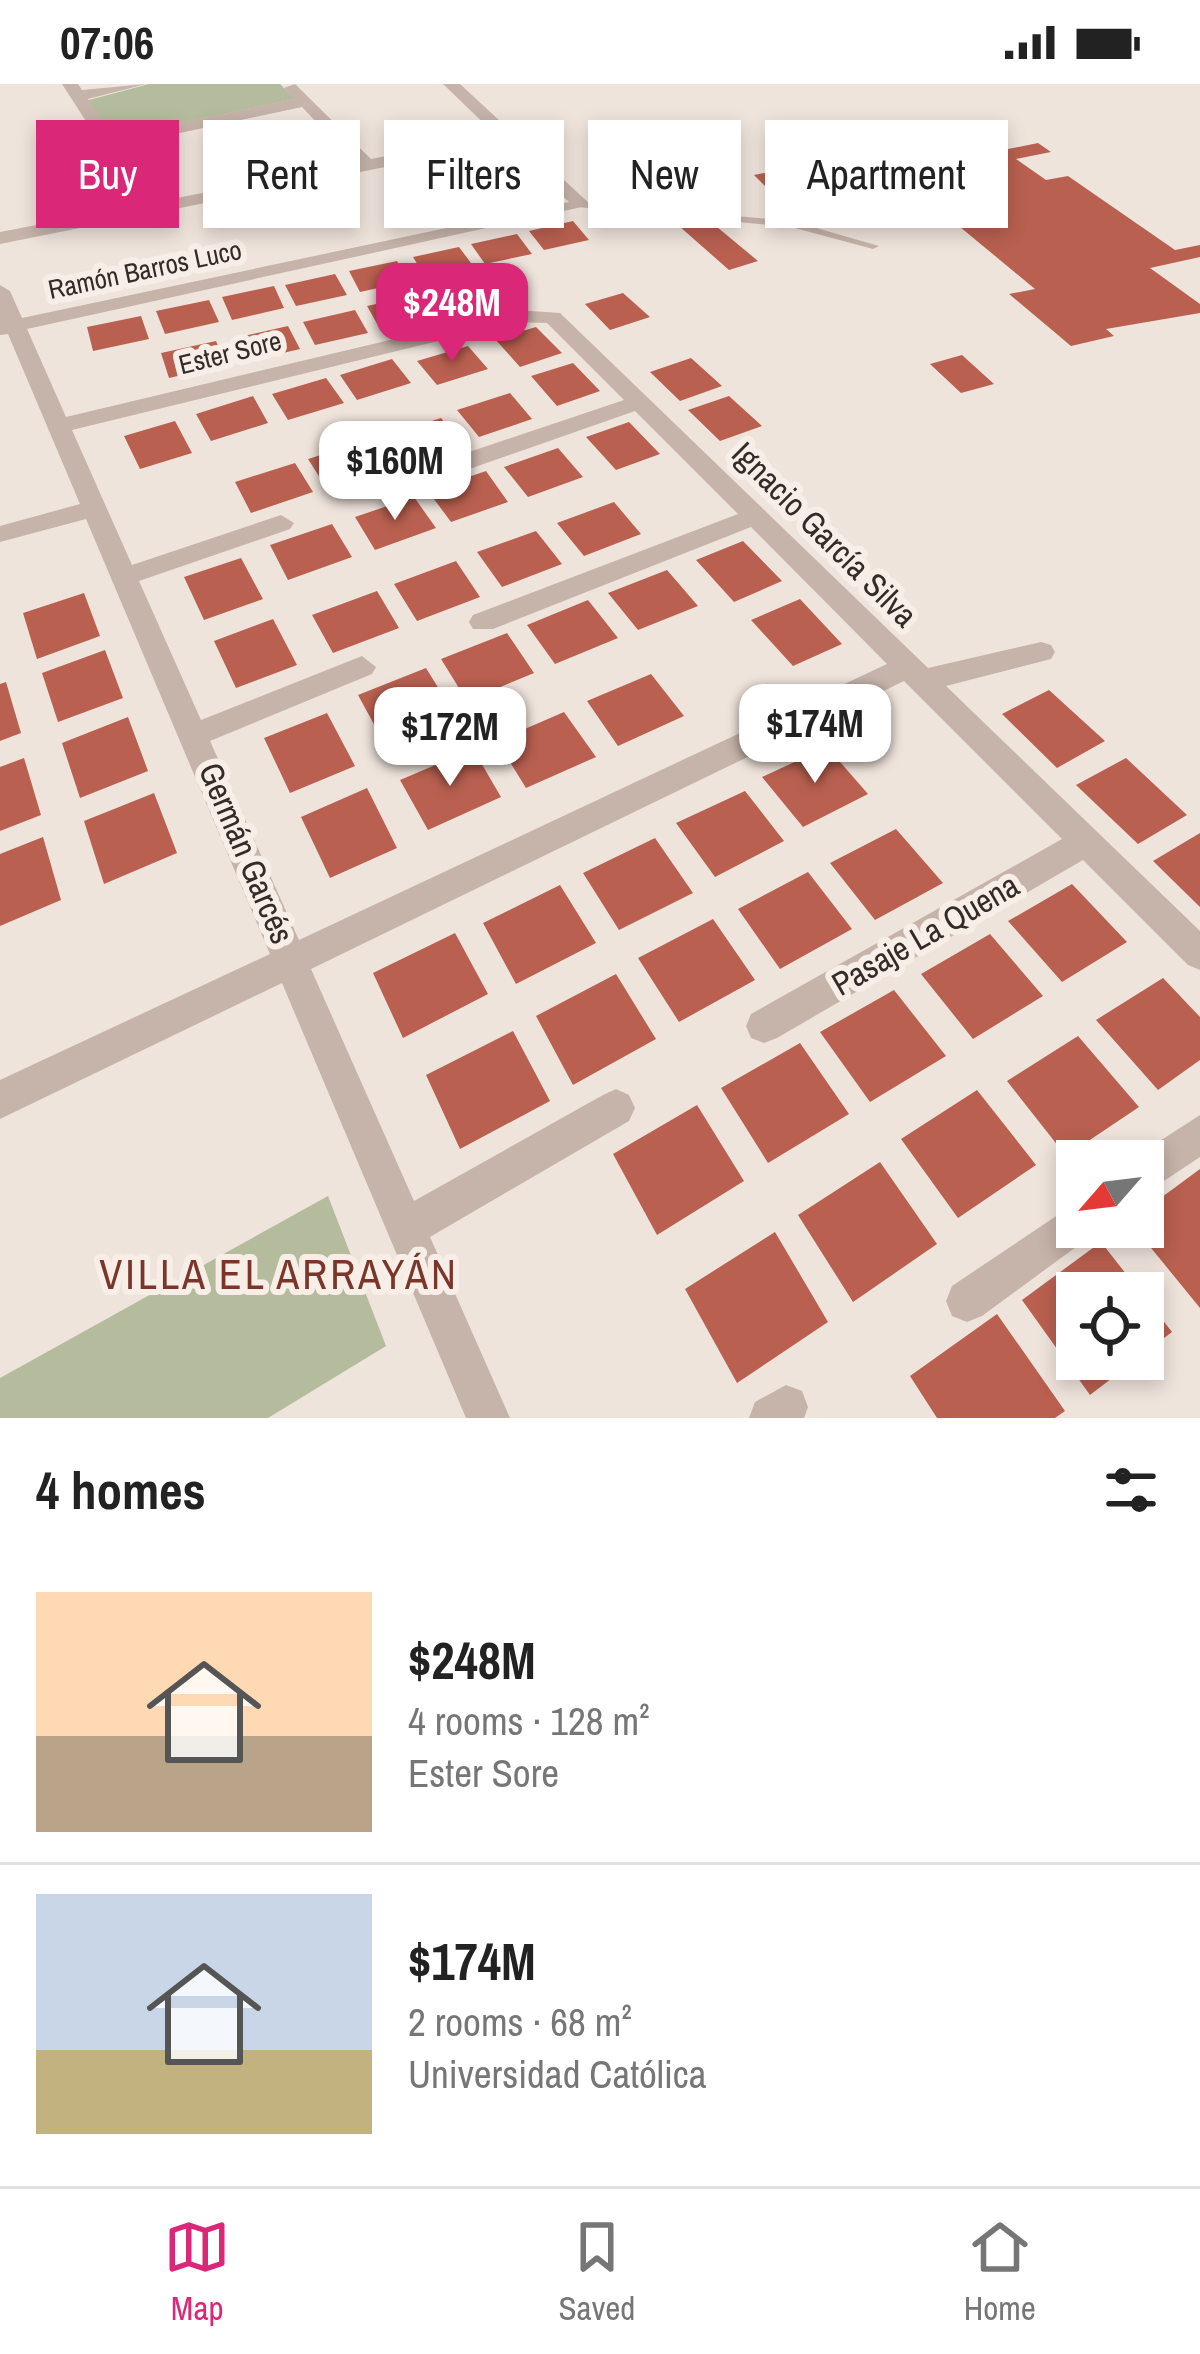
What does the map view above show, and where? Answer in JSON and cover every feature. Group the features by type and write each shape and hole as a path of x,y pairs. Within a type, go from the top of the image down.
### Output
{"street":[{"path":"94,120 74,90 138,84"},
{"path":"288,84 368,165"},
{"path":"451,84 491,120"},
{"path":"179,128 305,102"},
{"path":"179,202 384,162"},
{"path":"564,187 583,205"},
{"name":"Ramón Barros Luco","path":"7,327 583,205"},
{"path":"0,238 50,228"},
{"name":"Germán Garcés","path":"0,291 7,327 62,425 486,1417"},
{"name":"Ester Sore","path":"62,425 516,316 553,317"},
{"name":"Ignacio García Silva","path":"553,317 1200,954"},
{"path":"386,489 642,401"},
{"path":"0,534 98,508"},
{"path":"483,622 757,516"},
{"path":"127,576 281,523"},
{"path":"0,1100 914,674 1041,652"},
{"path":"196,734 362,668"},
{"name":"Pasaje La Quena","path":"764,1025 1086,842"},
{"path":"407,1228 616,1108"},
{"path":"1164,1160 1200,1134"},
{"path":"967,1301 1056,1237"}],"lane":[{"path":"583,205 792,224 873,246"}],"green space":[{"path":"149,84 280,84 295,99 179,123 98,120 85,101"},
{"path":"328,1196 386,1346 268,1418 0,1418 0,1378"}],"building":[{"path":"1038,143 1051,152 1016,159 1046,180 1068,176 1175,250 1200,245 1200,257 1150,268 1200,304 1200,313 1106,329 1114,336 1071,346 1009,294 1035,289 961,228 1008,228 1008,149"},
{"path":"573,221 589,240 544,250 529,231 564,228 564,223"},
{"path":"681,228 718,228 758,261 729,270"},
{"path":"517,234 532,254 485,264 471,244"},
{"path":"459,247 474,267 426,278 413,257"},
{"path":"397,261 410,281 360,292 349,271"},
{"path":"335,274 347,295 296,306 285,285"},
{"path":"478,282 494,303 444,315 430,293"},
{"path":"274,286 284,308 232,320 222,297"},
{"path":"623,293 650,317 610,330 585,304"},
{"path":"417,295 431,317 380,329 367,306"},
{"path":"209,300 219,322 165,334 156,311"},
{"path":"355,310 368,333 315,345 303,322"},
{"path":"141,316 149,339 93,351 87,327"},
{"path":"288,326 300,349 245,362 235,338"},
{"path":"536,327 562,353 520,367 495,339"},
{"path":"216,341 226,365 169,378 161,353"},
{"path":"468,346 488,369 437,385 417,361"},
{"path":"962,355 994,384 961,393 930,364"},
{"path":"691,358 722,386 680,401 650,372"},
{"path":"392,359 411,383 357,400 340,375"},
{"path":"573,363 600,391 557,406 531,376"},
{"path":"326,378 344,403 288,420 272,394"},
{"path":"510,393 532,419 479,437 457,410"},
{"path":"253,396 268,423 211,441 196,414"},
{"path":"729,396 762,426 720,441 688,410"},
{"path":"441,418 462,445 405,464 386,436"},
{"path":"175,421 192,453 140,469 124,436"},
{"path":"629,422 660,454 616,470 586,437"},
{"path":"366,441 385,469 327,489 308,459"},
{"path":"558,448 583,477 528,497 504,467"},
{"path":"295,463 313,492 251,513 235,482"},
{"path":"486,471 508,502 451,522 428,491"},
{"path":"414,497 436,528 375,550 355,517"},
{"path":"614,502 641,534 584,556 557,523"},
{"path":"332,524 352,557 288,580 270,545"},
{"path":"536,531 562,564 502,587 477,552"},
{"path":"743,541 782,581 734,602 696,560"},
{"path":"241,558 263,599 204,620 184,577"},
{"path":"456,561 480,597 417,621 394,584"},
{"path":"667,570 698,606 638,630 608,593"},
{"path":"377,591 399,628 333,653 312,615"},
{"path":"84,593 100,636 37,659 23,613"},
{"path":"800,599 842,644 793,666 751,620"},
{"path":"588,600 618,638 555,664 527,625"},
{"path":"273,619 297,665 236,688 214,641"},
{"path":"507,633 534,673 467,701 441,659"},
{"path":"105,650 123,698 58,722 42,673"},
{"path":"426,668 452,710 382,739 358,695"},
{"path":"651,674 684,716 618,746 587,701"},
{"path":"6,682 21,733 0,741 0,684"},
{"path":"1049,690 1105,741 1057,768 1002,714"},
{"path":"564,712 596,757 526,788 497,741"},
{"path":"327,713 355,766 290,793 264,738"},
{"path":"128,717 148,771 80,798 62,743"},
{"path":"827,747 868,794 803,827 762,777"},
{"path":"473,749 501,797 428,830 400,780"},
{"path":"24,758 41,815 0,831 0,767"},
{"path":"1126,758 1187,815 1138,844 1076,785"},
{"path":"367,788 397,848 330,878 301,817"},
{"path":"745,791 784,841 715,877 676,823"},
{"path":"154,793 177,853 104,884 84,821"},
{"path":"896,829 943,883 875,920 830,863"},
{"path":"1200,833 1200,907 1153,861"},
{"path":"43,837 61,900 0,926 0,854"},
{"path":"655,838 693,893 619,930 583,873"},
{"path":"808,872 852,929 780,969 738,909"},
{"path":"1072,884 1127,942 1062,982 1008,921"},
{"path":"560,885 596,943 516,984 483,923"},
{"path":"713,919 755,980 679,1022 638,958"},
{"path":"455,933 488,994 403,1038 373,973"},
{"path":"990,934 1043,996 973,1039 921,974"},
{"path":"616,974 656,1039 573,1085 536,1016"},
{"path":"1163,978 1200,1017 1200,1060 1158,1090 1096,1020"},
{"path":"894,990 946,1056 870,1102 820,1032"},
{"path":"513,1031 550,1101 460,1149 426,1075"},
{"path":"1078,1036 1139,1107 1090,1140 1056,1143 1007,1081"},
{"path":"800,1043 849,1114 768,1163 721,1088"},
{"path":"977,1090 1036,1165 958,1218 901,1139"},
{"path":"697,1105 744,1181 657,1235 613,1154"},
{"path":"880,1162 937,1244 853,1302 798,1215"},
{"path":"1200,1169 1200,1308 1151,1248 1164,1248 1164,1196"},
{"path":"775,1232 828,1322 737,1383 685,1289"},
{"path":"1093,1248 1106,1248 1125,1272 1060,1272"},
{"path":"1056,1275 1056,1348 1022,1300"},
{"path":"997,1314 1065,1411 1055,1418 937,1418 910,1376"},
{"path":"1079,1380 1110,1380 1090,1395"}],"district":[{"name":"VILLA EL ARRAYÁN","path":"279,1274"}]}
